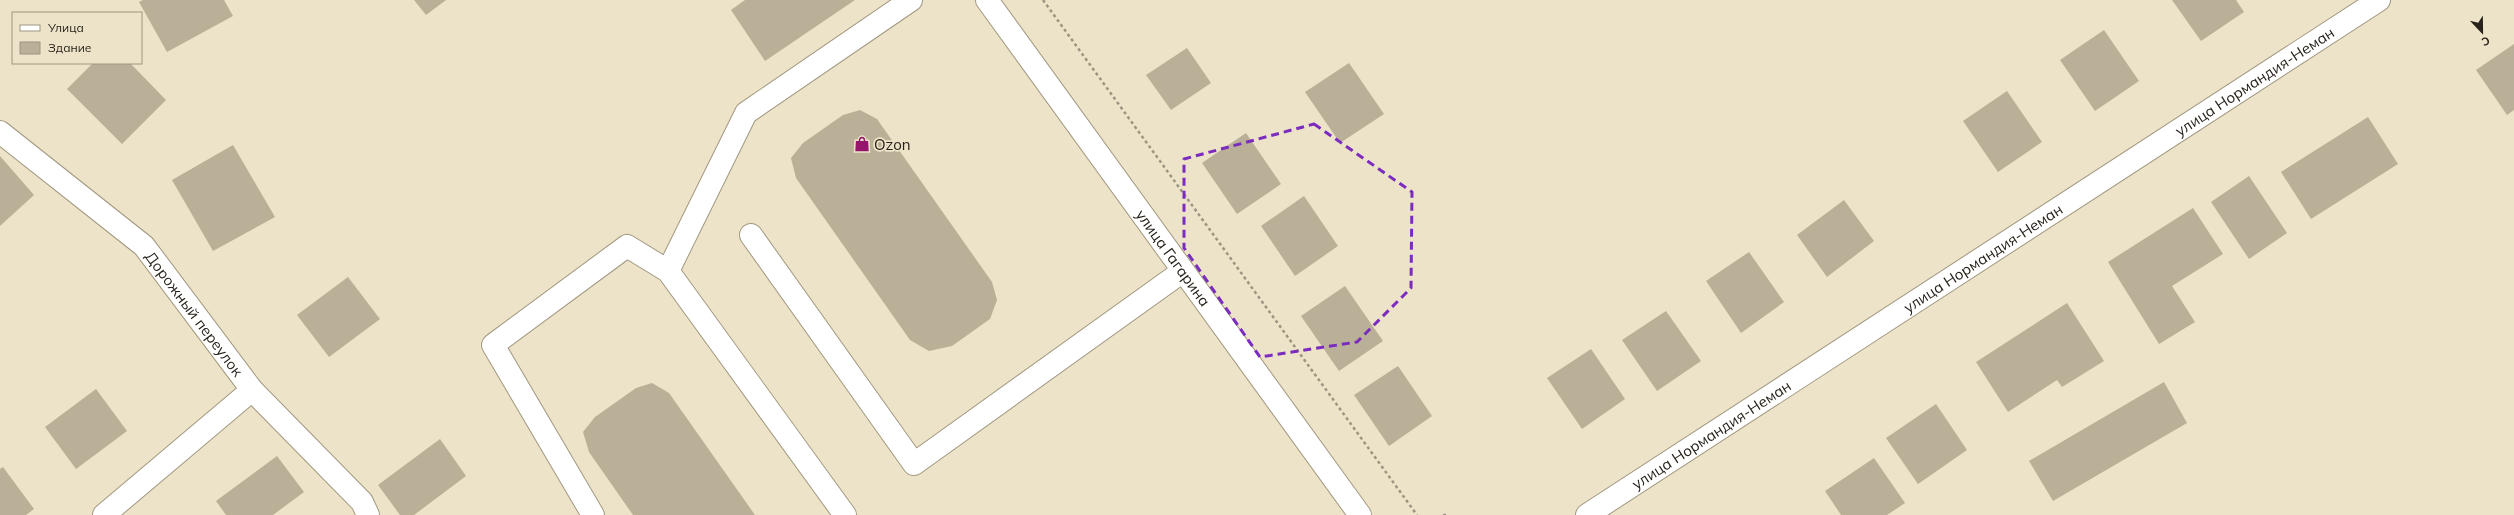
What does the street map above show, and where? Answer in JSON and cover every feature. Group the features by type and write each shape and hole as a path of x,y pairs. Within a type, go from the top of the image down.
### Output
{"street":[{"path":"668,272 746,113 911,0"},
{"name":"улица Гагарина","path":"987,0 1360,515"},
{"name":"улица Нормандия-Неман","path":"1587,515 2379,0"},
{"name":"Дорожный переулок","path":"0,132 144,246 252,390 362,502 368,515"},
{"path":"751,235 914,464 1183,271"},
{"path":"593,515 493,345 627,246 668,272 845,515"},
{"path":"104,515 252,390"}],"path":[{"path":"1043,0 1417,515"}],"highlighted area":[{"path":"1314,124 1412,192 1411,288 1357,342 1260,357 1184,248 1184,159"}],"building":[{"path":"143,0 224,0 233,16 167,52 139,2"},
{"path":"414,0 446,0 426,15"},
{"path":"745,0 855,0 765,61 731,10"},
{"path":"2172,0 2236,0 2244,12 2201,41"},
{"path":"2104,30 2139,81 2095,111 2060,60"},
{"path":"2514,44 2514,110 2507,115 2476,70"},
{"path":"1187,48 1211,83 1171,110 1146,75"},
{"path":"1349,63 1384,114 1340,143 1305,92"},
{"path":"92,64 131,64 166,100 122,144 67,89"},
{"path":"2007,91 2042,142 1998,172 1963,121"},
{"path":"860,110 877,119 992,282 997,300 990,319 952,346 929,351 910,340 796,178 791,158 803,143 843,115"},
{"path":"2368,117 2398,164 2311,219 2281,172"},
{"path":"1246,133 1281,184 1237,214 1202,163"},
{"path":"233,145 275,217 213,251 172,180"},
{"path":"0,156 34,195 0,226"},
{"path":"2249,176 2287,233 2249,259 2211,202"},
{"path":"1304,196 1338,246 1295,276 1261,226"},
{"path":"1844,200 1874,241 1827,277 1797,235"},
{"path":"2193,208 2223,254 2172,286 2195,322 2159,344 2108,262"},
{"path":"1749,252 1784,302 1741,333 1706,281"},
{"path":"348,277 380,319 329,357 297,315"},
{"path":"1345,286 1383,341 1339,371 1301,316"},
{"path":"2067,303 2104,361 2062,387 2057,380 2008,412 1976,362"},
{"path":"1666,311 1701,361 1657,391 1622,340"},
{"path":"1591,349 1625,399 1582,429 1547,378"},
{"path":"1398,366 1432,416 1389,446 1354,395"},
{"path":"2164,382 2187,423 2053,501 2029,461"},
{"path":"652,383 669,393 755,515 633,515 589,452 583,432 595,417 636,388"},
{"path":"96,389 127,431 76,469 45,427"},
{"path":"1936,404 1967,450 1918,484 1886,438"},
{"path":"440,439 466,476 414,515 400,515 378,485"},
{"path":"277,456 304,492 273,515 226,515 216,501"},
{"path":"1874,458 1905,503 1887,515 1841,515 1825,491"},
{"path":"3,467 34,509 26,515 0,515 0,469"}],"place":[{"name":"Ozon","path":"862,144"}]}
